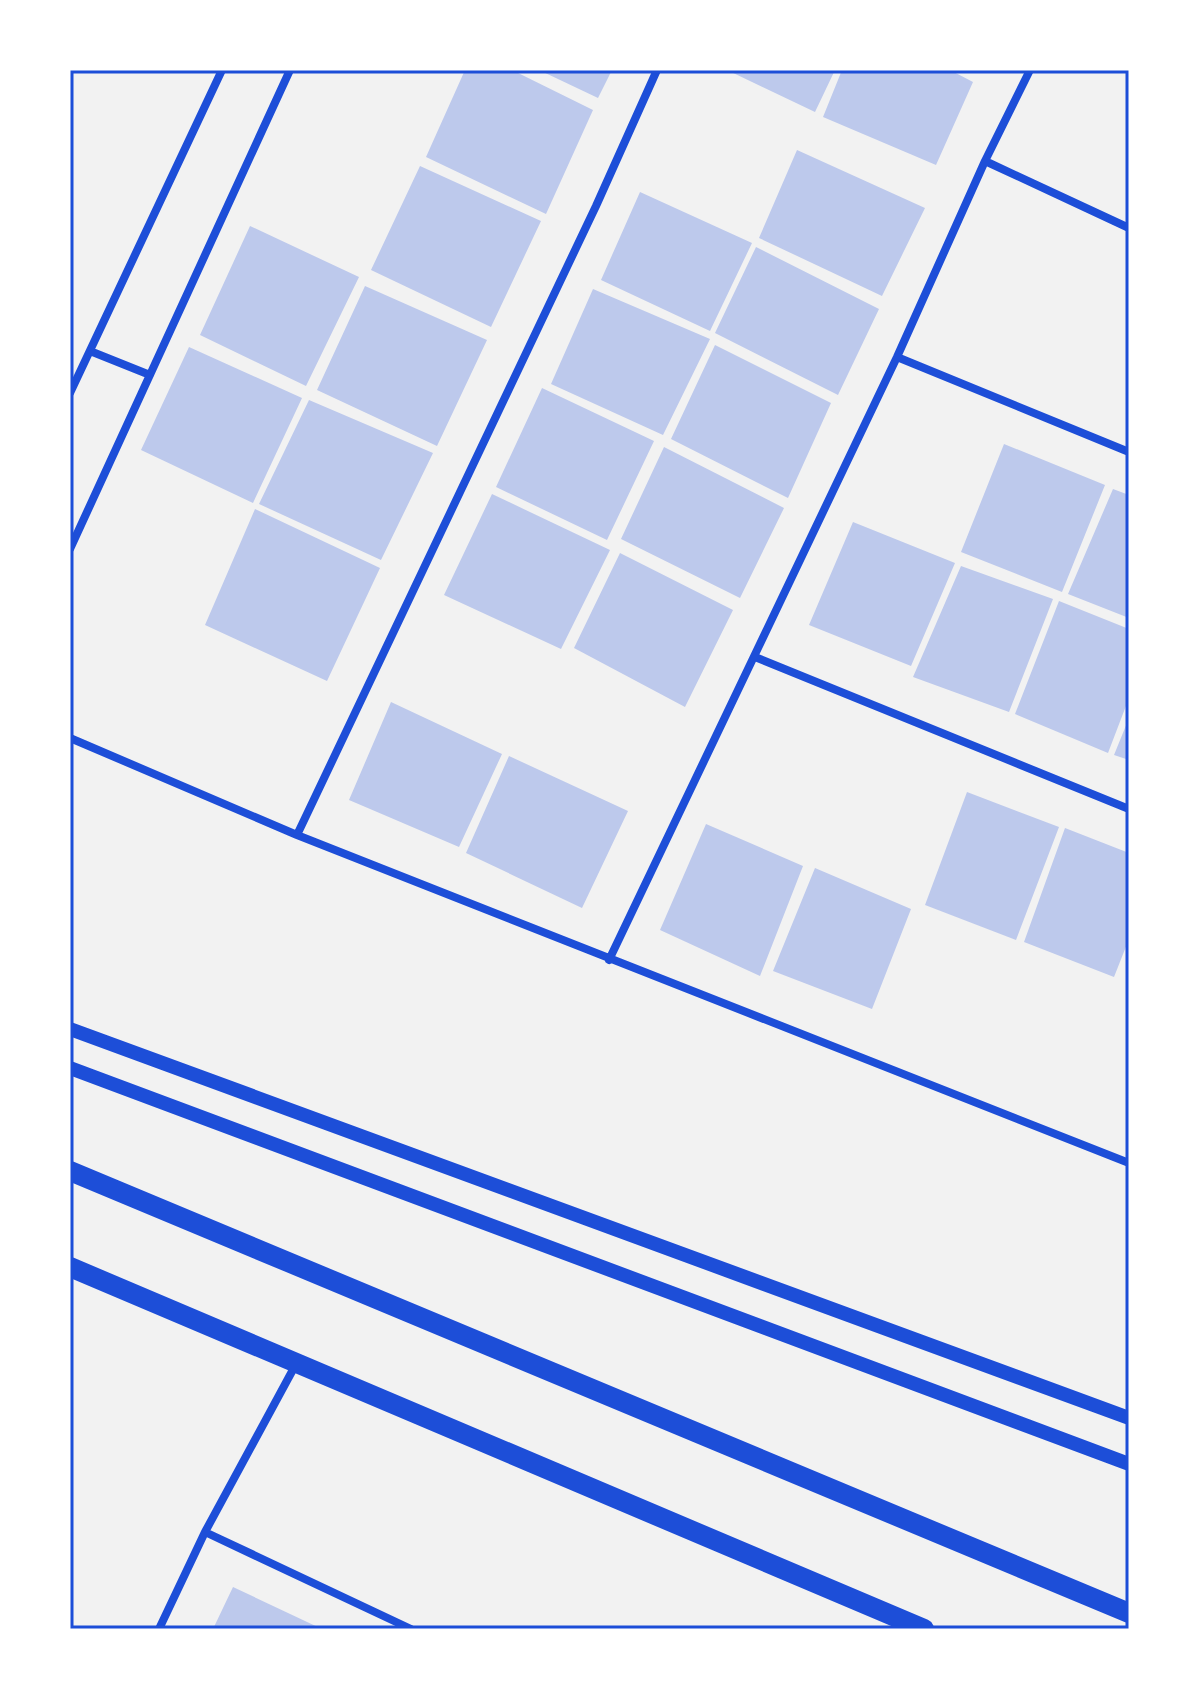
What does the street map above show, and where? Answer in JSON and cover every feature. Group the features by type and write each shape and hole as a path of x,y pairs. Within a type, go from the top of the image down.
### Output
{"main road":[{"path":"70,1171 1129,1613"},
{"path":"70,1267 924,1629"}],"street":[{"path":"70,393 222,70"},
{"path":"70,549 290,70"},
{"path":"297,835 596,206 657,70"},
{"path":"609,960 897,357 985,161 1030,70"},
{"path":"985,161 1129,228"},
{"path":"90,351 150,375"},
{"path":"897,357 1129,452"},
{"path":"755,657 1129,809"},
{"path":"70,738 297,835 1129,1163"},
{"path":"70,1029 1129,1418"},
{"path":"70,1068 1129,1464"},
{"path":"159,1629 205,1532 297,1363"},
{"path":"205,1532 411,1629"}],"building":[{"path":"465,70 512,70 593,110 546,214 426,157"},
{"path":"539,70 612,70 598,98"},
{"path":"727,70 835,70 815,112"},
{"path":"842,70 950,70 973,82 936,165 823,117"},
{"path":"797,150 925,208 882,296 759,238"},
{"path":"420,166 541,221 491,327 371,270"},
{"path":"640,192 752,243 710,331 601,280"},
{"path":"250,226 359,277 306,386 200,335"},
{"path":"756,247 879,309 838,395 715,333"},
{"path":"365,286 487,340 437,446 317,390"},
{"path":"593,289 710,339 663,435 551,384"},
{"path":"715,345 831,403 788,498 671,439"},
{"path":"189,347 302,398 253,503 141,450"},
{"path":"542,388 654,441 607,540 496,487"},
{"path":"309,400 433,453 381,560 259,504"},
{"path":"1004,444 1105,485 1062,592 961,552"},
{"path":"664,447 784,508 740,598 621,539"},
{"path":"1113,489 1129,495 1129,618 1068,594"},
{"path":"492,494 610,550 561,649 444,595"},
{"path":"255,509 380,568 327,681 205,625"},
{"path":"853,522 955,563 911,666 809,625"},
{"path":"620,553 733,610 685,707 574,648"},
{"path":"961,566 1053,599 1009,712 913,677"},
{"path":"1059,601 1129,629 1129,698 1108,753 1015,714"},
{"path":"391,702 502,754 459,847 349,800"},
{"path":"1129,718 1129,760 1114,755"},
{"path":"509,756 628,811 582,908 466,853"},
{"path":"967,792 1059,827 1016,940 925,905"},
{"path":"706,824 803,866 760,976 660,930"},
{"path":"1065,828 1129,853 1129,939 1114,977 1024,942"},
{"path":"815,868 911,909 872,1009 773,971"},
{"path":"233,1587 322,1629 213,1629"}]}
